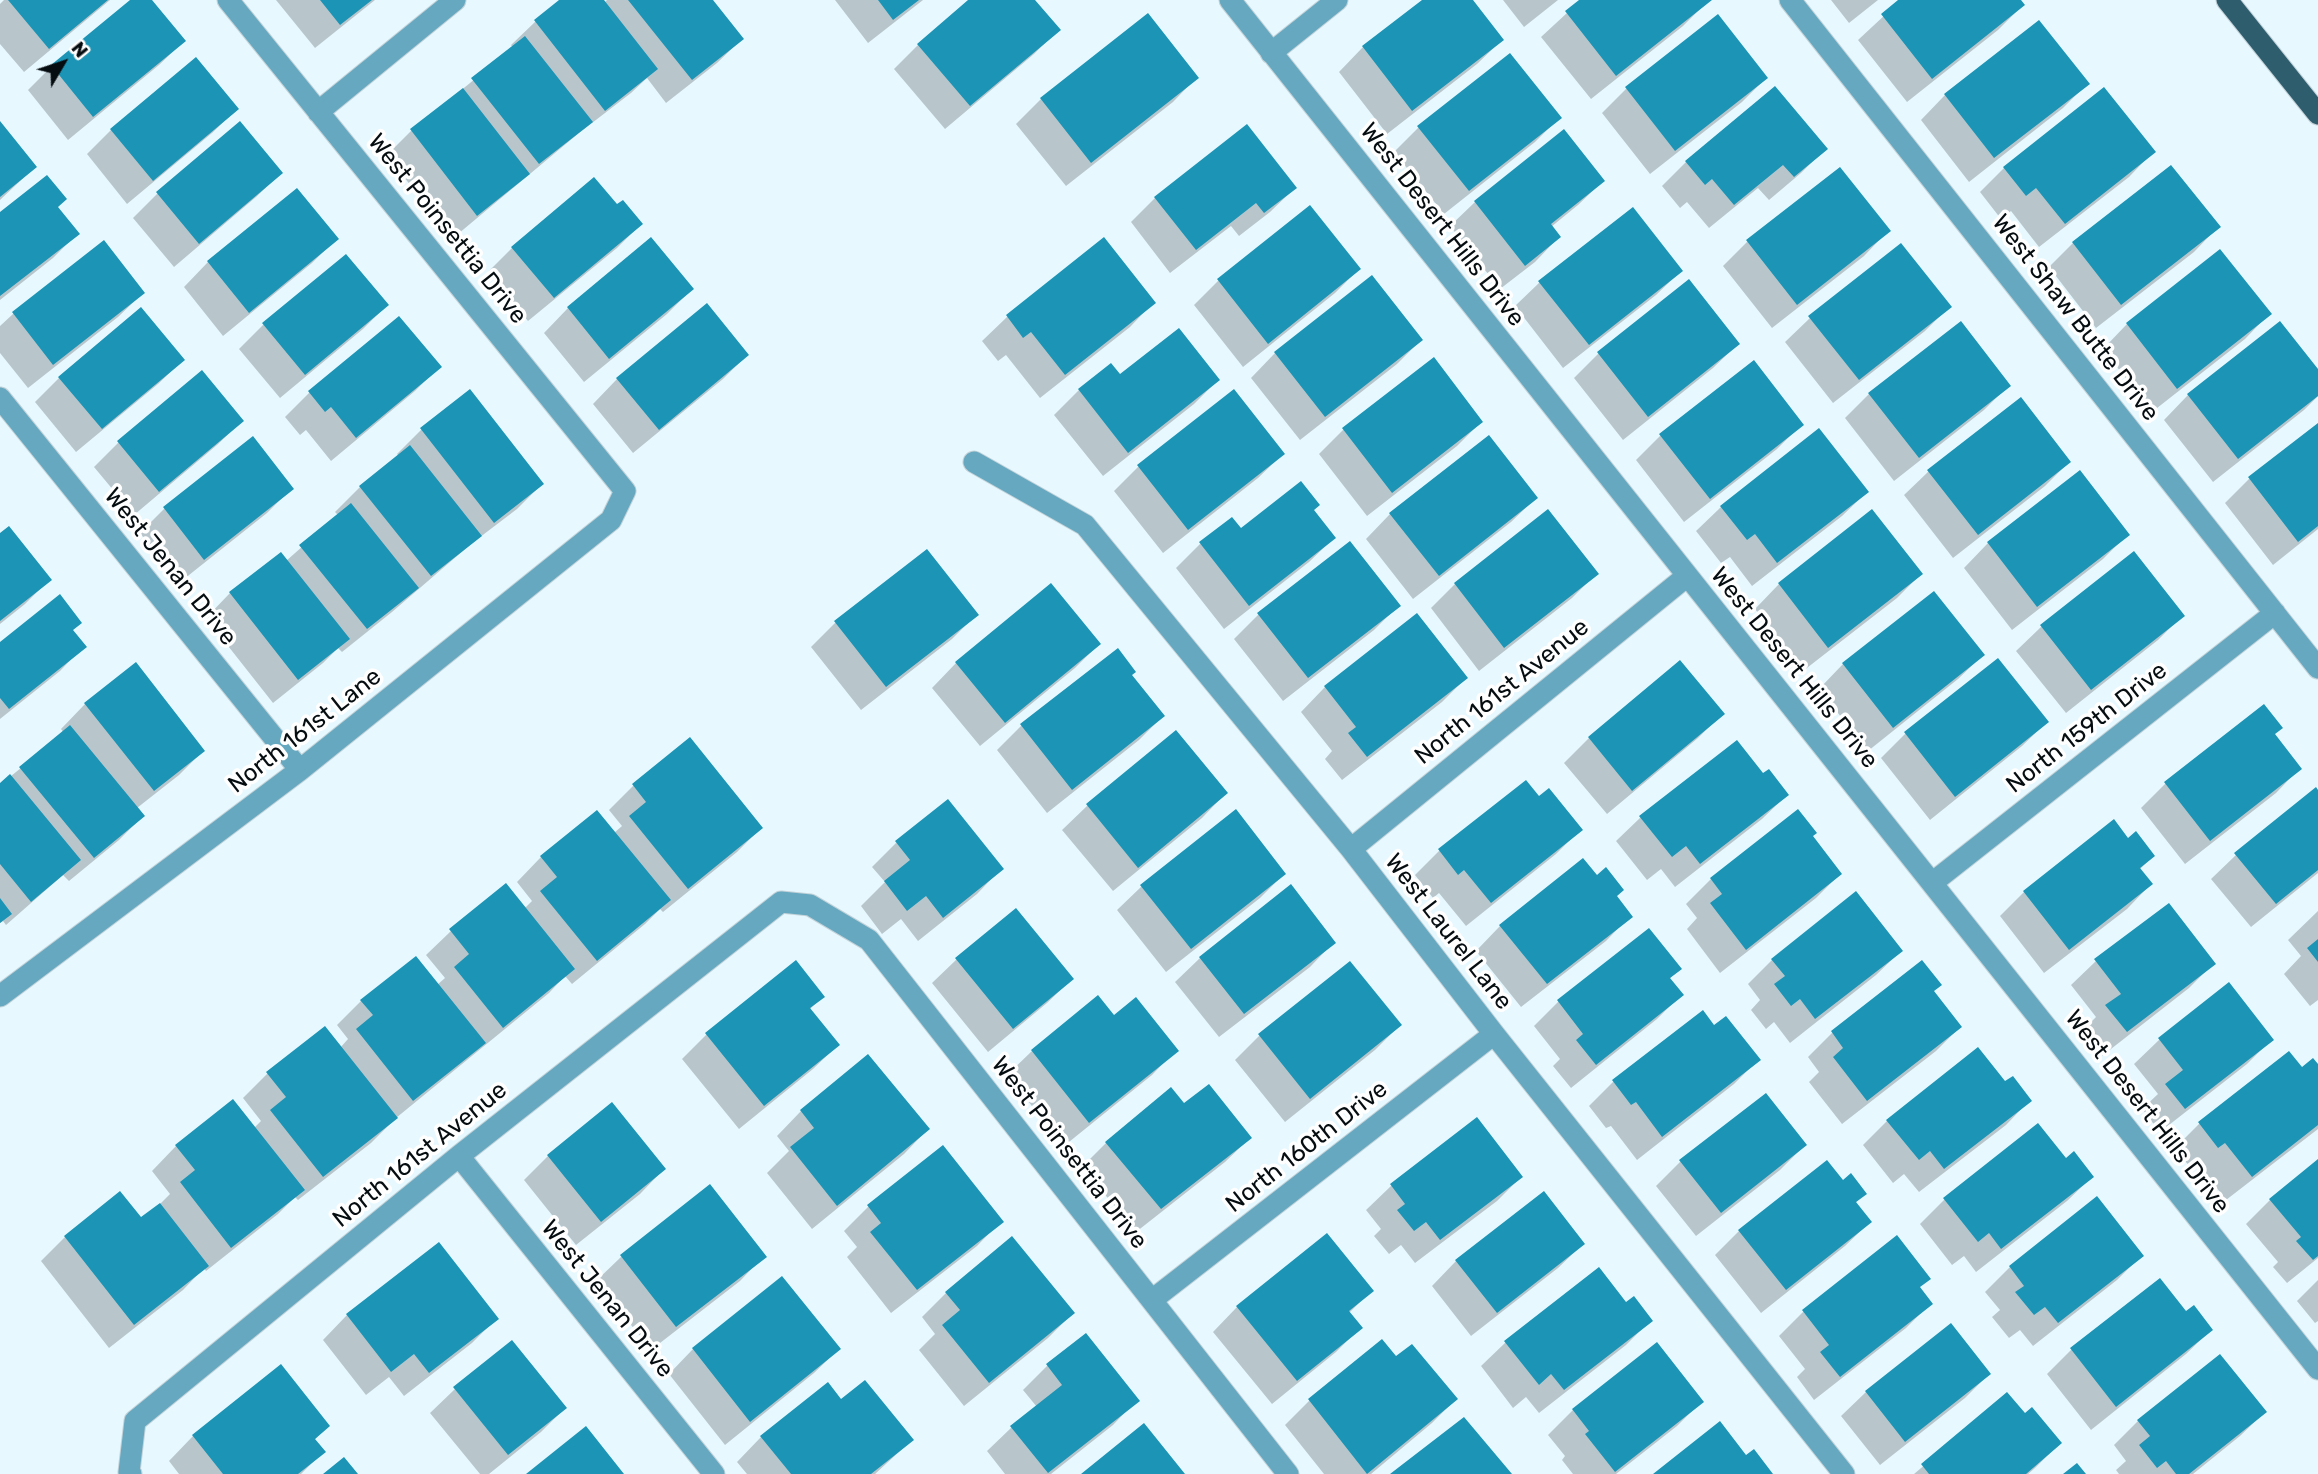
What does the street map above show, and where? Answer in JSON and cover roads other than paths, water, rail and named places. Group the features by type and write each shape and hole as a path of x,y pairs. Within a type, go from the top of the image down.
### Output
{"main road":[{"path":"2227,0 2318,114"}],"street":[{"name":"West Poinsettia Drive","path":"228,0 625,491"},
{"path":"318,112 455,0"},
{"name":"West Desert Hills Drive","path":"1230,0 2318,1369"},
{"path":"1272,53 1337,0"},
{"name":"West Shaw Butte Drive","path":"1790,0 2318,668"},
{"name":"West Jenan Drive","path":"0,397 300,770"},
{"name":"West Laurel Lane","path":"974,462 1085,525 1351,849 1494,1034 1844,1474"},
{"name":"North 161st Lane","path":"0,996 300,770 611,520 625,491"},
{"name":"North 161st Avenue","path":"1351,849 1687,576"},
{"name":"North 159th Drive","path":"1932,883 2274,613"},
{"name":"West Poinsettia Drive","path":"781,902 810,905 869,940 1288,1474"},
{"name":"North 161st Avenue","path":"130,1473 135,1421 459,1156 781,902"},
{"name":"North 160th Drive","path":"1152,1300 1494,1034"},
{"name":"West Jenan Drive","path":"459,1156 714,1474"}]}
